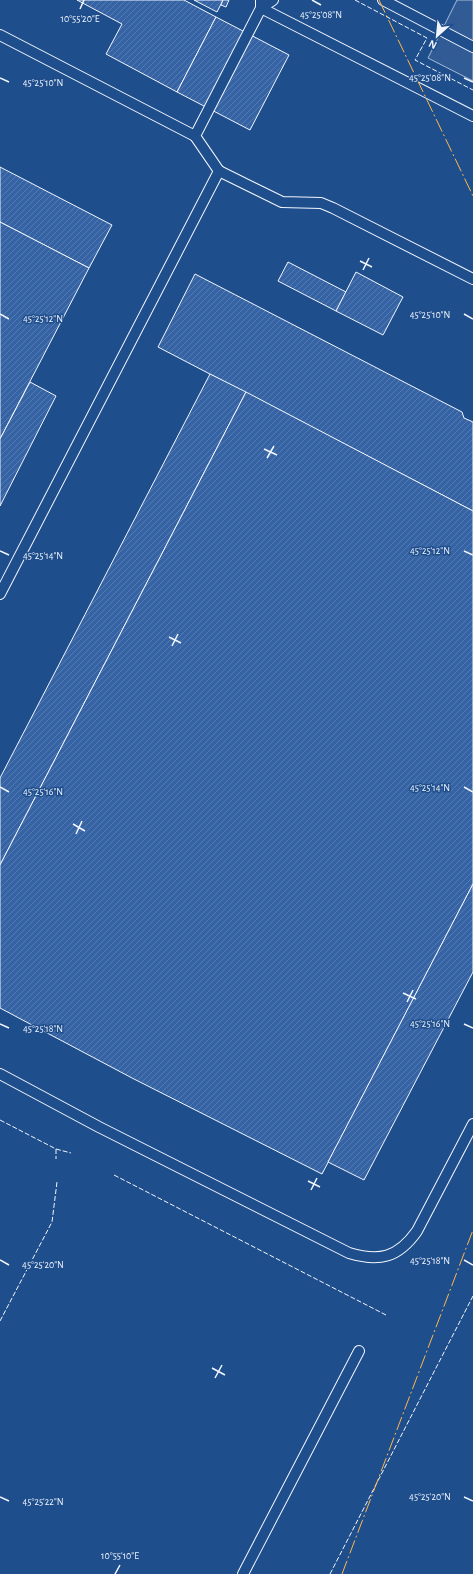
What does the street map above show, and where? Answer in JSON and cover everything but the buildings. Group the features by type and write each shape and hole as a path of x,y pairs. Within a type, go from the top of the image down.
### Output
{"lane":[{"path":"195,136 261,4 273,0"},
{"path":"383,0 473,47"},
{"path":"261,4 473,116"},
{"path":"0,35 195,136 219,171 282,202 321,203 333,208 473,279"},
{"path":"0,594 219,171"},
{"path":"0,1074 105,1130 342,1249 365,1258 380,1258 391,1255 402,1249 411,1240 418,1231 473,1124"},
{"path":"243,1574 359,1351"}],"shaded area":[{"path":"457,0 473,0 473,81 428,58"}],"fence":[{"path":"355,0 427,38 415,60 473,90"},
{"path":"0,1120 56,1149 71,1153"},
{"path":"56,1149 56,1159"},
{"path":"114,1175 386,1315"},
{"path":"0,1321 52,1222 57,1182"},
{"path":"330,1574 473,1296"}],"power":[{"path":"379,0 473,196"},
{"path":"342,1574 473,1230"}]}
